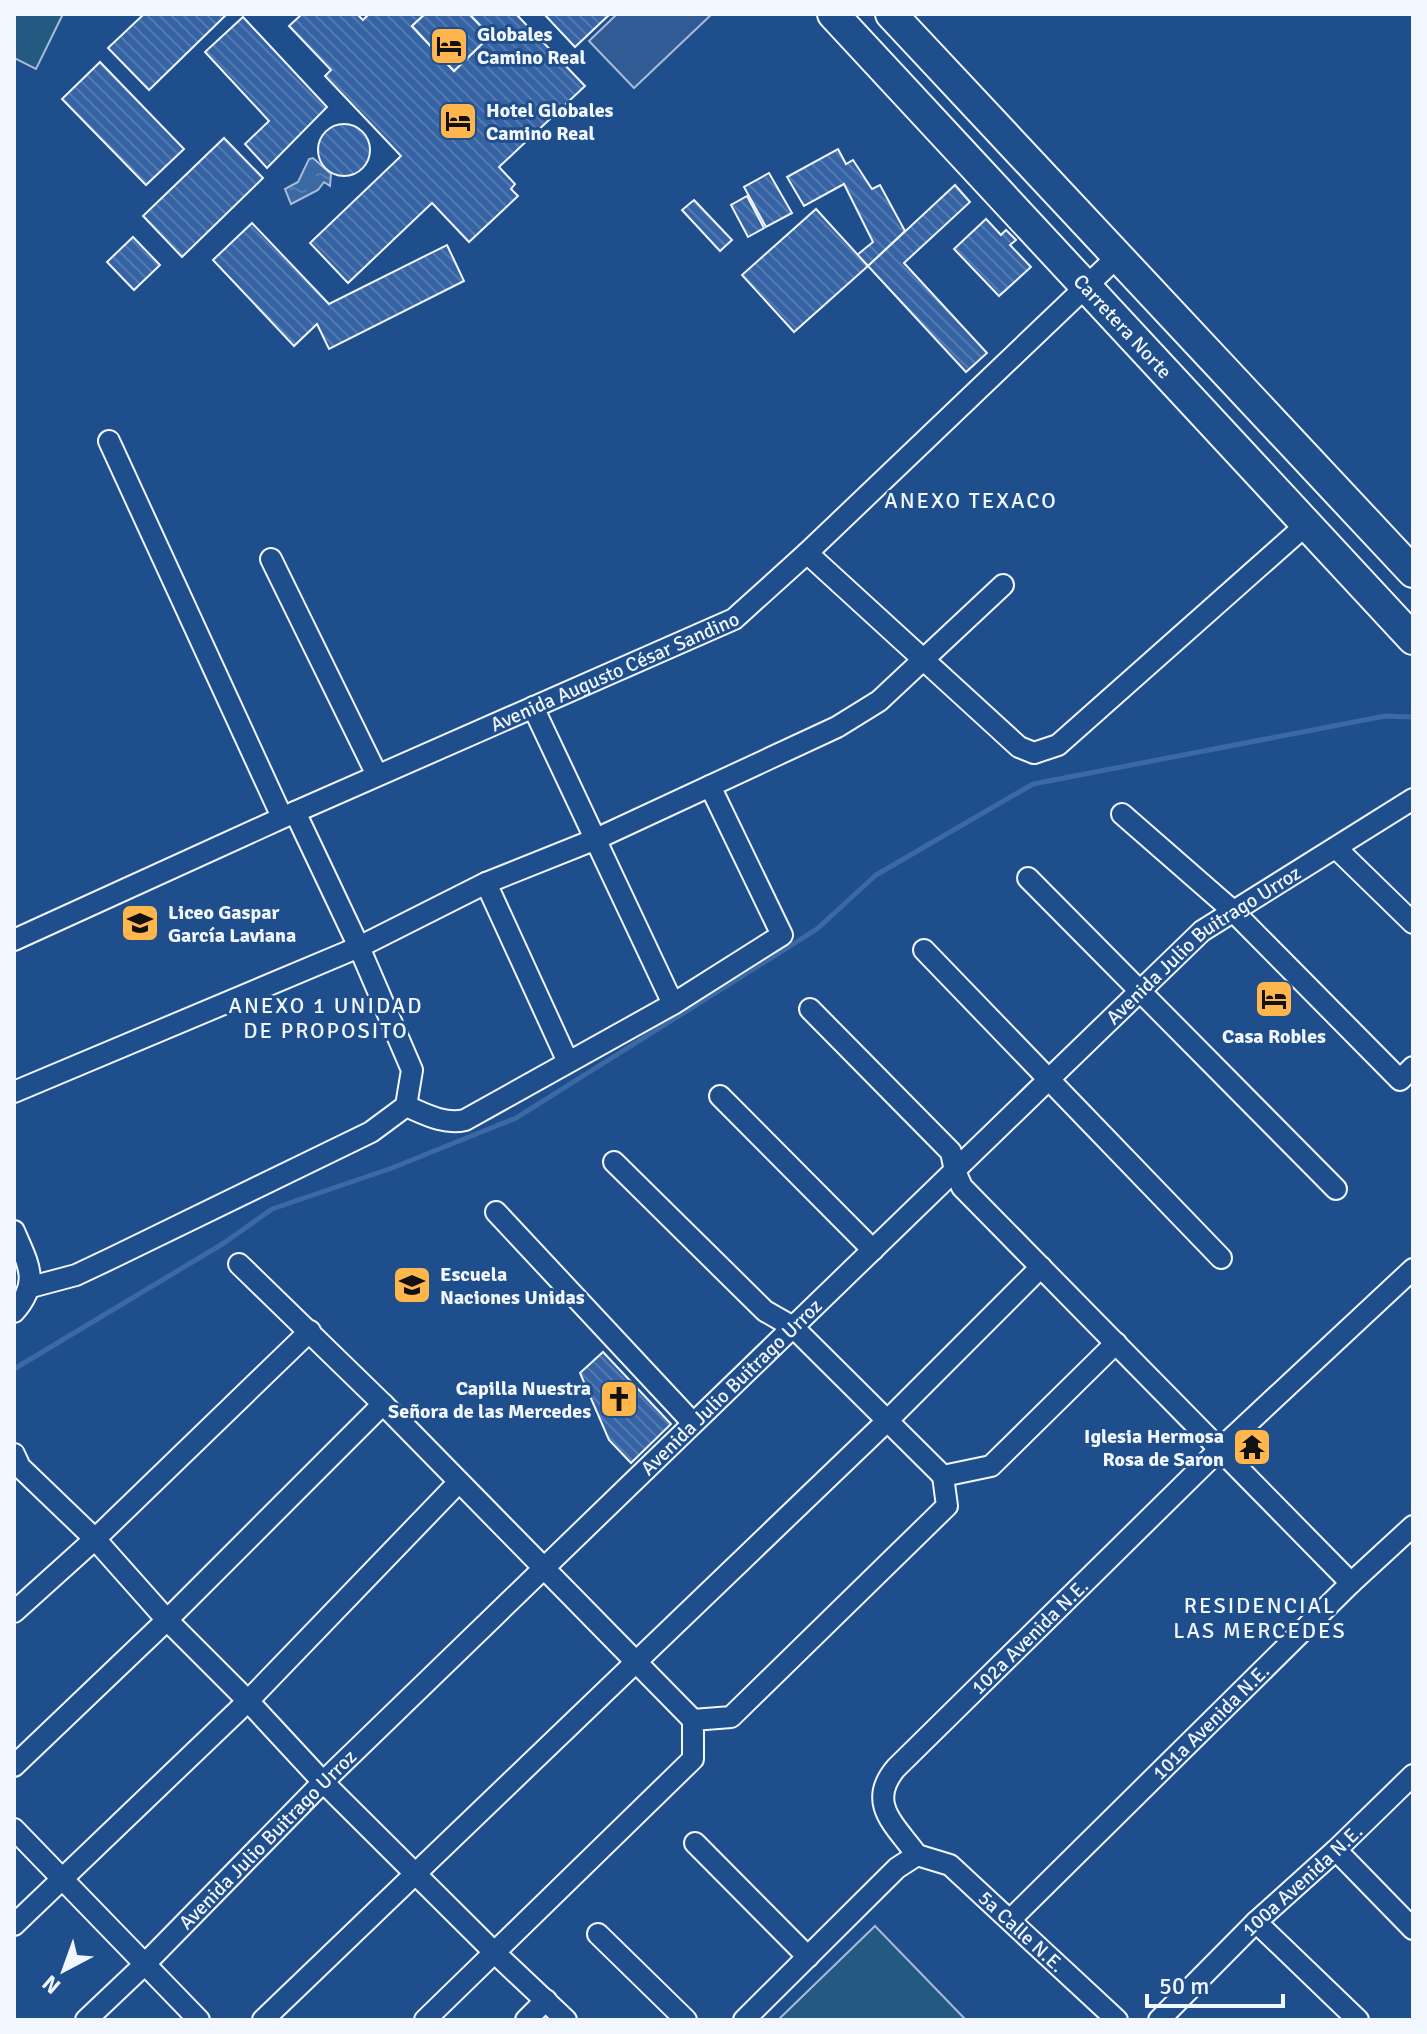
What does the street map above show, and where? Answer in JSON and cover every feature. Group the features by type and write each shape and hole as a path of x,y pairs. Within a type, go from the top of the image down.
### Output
{"highway":[{"name":"Carretera Norte","path":"833,14 1413,639"},
{"path":"862,45 878,27 874,14"},
{"path":"891,14 1413,572"}],"street":[{"name":"Avenida Augusto César Sandino","path":"14,940 377,775 734,619 1117,257"},
{"path":"31,1287 76,1275 371,1132 406,1106 412,1070 359,947 288,815 109,441"},
{"path":"807,553 1019,747 1034,753 1058,745 1307,524"},
{"path":"271,559 377,775"},
{"path":"14,1092 359,947 486,883 596,839 837,727 879,701 1003,585"},
{"path":"533,707 673,1004"},
{"path":"406,1106 436,1119 454,1123 465,1120 673,1004 782,935 710,786"},
{"name":"Avenida Julio Buitrago Urroz","path":"86,2020 323,1782 1202,931 1413,799"},
{"path":"1122,814 1233,911 1400,1080 1413,1067"},
{"path":"1336,848 1413,923"},
{"path":"1028,878 1336,1189"},
{"path":"486,883 568,1062"},
{"path":"924,950 1221,1258"},
{"path":"810,1009 951,1152 962,1187 1351,1583"},
{"path":"720,1096 873,1250"},
{"path":"614,1162 765,1311 793,1327 943,1476 947,1506 856,1595 731,1717 693,1720"},
{"path":"496,1212 693,1423"},
{"path":"14,1231 29,1266 31,1287 14,1312"},
{"path":"239,1264 383,1404 693,1720 693,1759 425,2020"},
{"path":"263,2020 887,1421 1041,1267"},
{"name":"102a Avenida N.E.","path":"917,1855 886,1812 881,1799 885,1781 1220,1449 1413,1269"},
{"path":"14,1612 95,1539 310,1331"},
{"path":"943,1476 991,1466 1116,1343"},
{"path":"14,1766 167,1620 383,1404"},
{"path":"14,1454 20,1467 95,1539 167,1620 323,1782 566,2020"},
{"path":"14,1925 248,1701 458,1483"},
{"name":"101a Avenida N.E.","path":"1010,1920 1351,1583 1413,1526"},
{"name":"100a Avenida N.E.","path":"1159,2020 1256,1922 1413,1775"},
{"path":"14,1829 199,2020"},
{"path":"695,1843 808,1957"},
{"path":"1336,1850 1413,1929"},
{"path":"744,2020 897,1868 917,1855"},
{"name":"5a Calle N.E.","path":"917,1855 950,1865 1117,2020"},
{"path":"1256,1922 1358,2020"},
{"path":"598,1934 686,2020"},
{"path":"526,2020 546,2000"}],"shaded area":[{"path":"14,14 63,14 36,69 14,58"},
{"path":"617,14 712,14 634,88 589,41"},
{"path":"875,1926 966,2020 778,2020"}],"water":[{"path":"313,158 331,174 330,186 324,182 318,190 291,204 285,189 298,182 309,159"}],"building":[{"path":"144,14 227,14 149,90 108,48"},
{"name":"Hotel Globales Camino Real","path":"302,14 357,14 363,20 369,14 425,14 412,26 454,71 490,36 469,14 516,14 585,86 499,167 515,184 511,189 518,196 469,242 432,203 348,283 310,243 401,156 325,76 331,70 289,26"},
{"path":"425,14 469,14 490,36 454,71 412,26"},
{"path":"544,14 610,14 575,47"},
{"path":"243,17 327,107 267,168 245,144 269,121 205,52"},
{"path":"100,62 184,149 146,185 62,99"},
{"path":"344,124 362,132 370,150 362,168 344,176 326,168 318,150 326,132"},
{"path":"224,138 263,178 182,257 143,216"},
{"path":"838,149 846,164 853,160 872,189 880,185 905,231 868,266 857,255 873,242 844,184 804,206 787,177"},
{"path":"769,173 792,213 766,227 744,187"},
{"path":"955,185 970,202 904,263 987,353 966,372 868,266"},
{"path":"747,196 764,228 748,237 731,205"},
{"path":"694,200 732,240 720,251 682,210"},
{"path":"816,209 868,266 794,332 742,275"},
{"path":"986,219 1001,235 1006,230 1016,240 1010,245 1031,267 999,296 954,249"},
{"path":"252,223 329,304 447,245 464,281 329,349 317,324 294,346 213,260"},
{"path":"133,237 160,265 134,290 107,262"},
{"name":"Capilla Nuestra Señora de las Mercedes","path":"603,1352 671,1424 631,1463 609,1440 580,1373"}],"waterway":[{"path":"14,1369 224,1243 272,1209 392,1168 516,1118 817,929 876,875 1033,784 1385,716 1413,717"}],"place":[{"name":"Globales Camino Real","path":"449,46"},
{"name":"Hotel Globales Camino Real","path":"458,121"},
{"name":"Liceo Gaspar García Laviana","path":"140,923"},
{"name":"Casa Robles","path":"1274,999"},
{"name":"Escuela Naciones Unidas","path":"412,1285"},
{"name":"Capilla Nuestra Señora de las Mercedes","path":"619,1399"},
{"name":"Iglesia Hermosa Rosa de Saron","path":"1252,1447"}],"district":[{"name":"ANEXO TEXACO","path":"971,500"},
{"name":"ANEXO 1 UNIDAD DE PROPOSITO","path":"326,1018"},
{"name":"RESIDENCIAL LAS MERCEDES","path":"1260,1618"}]}
